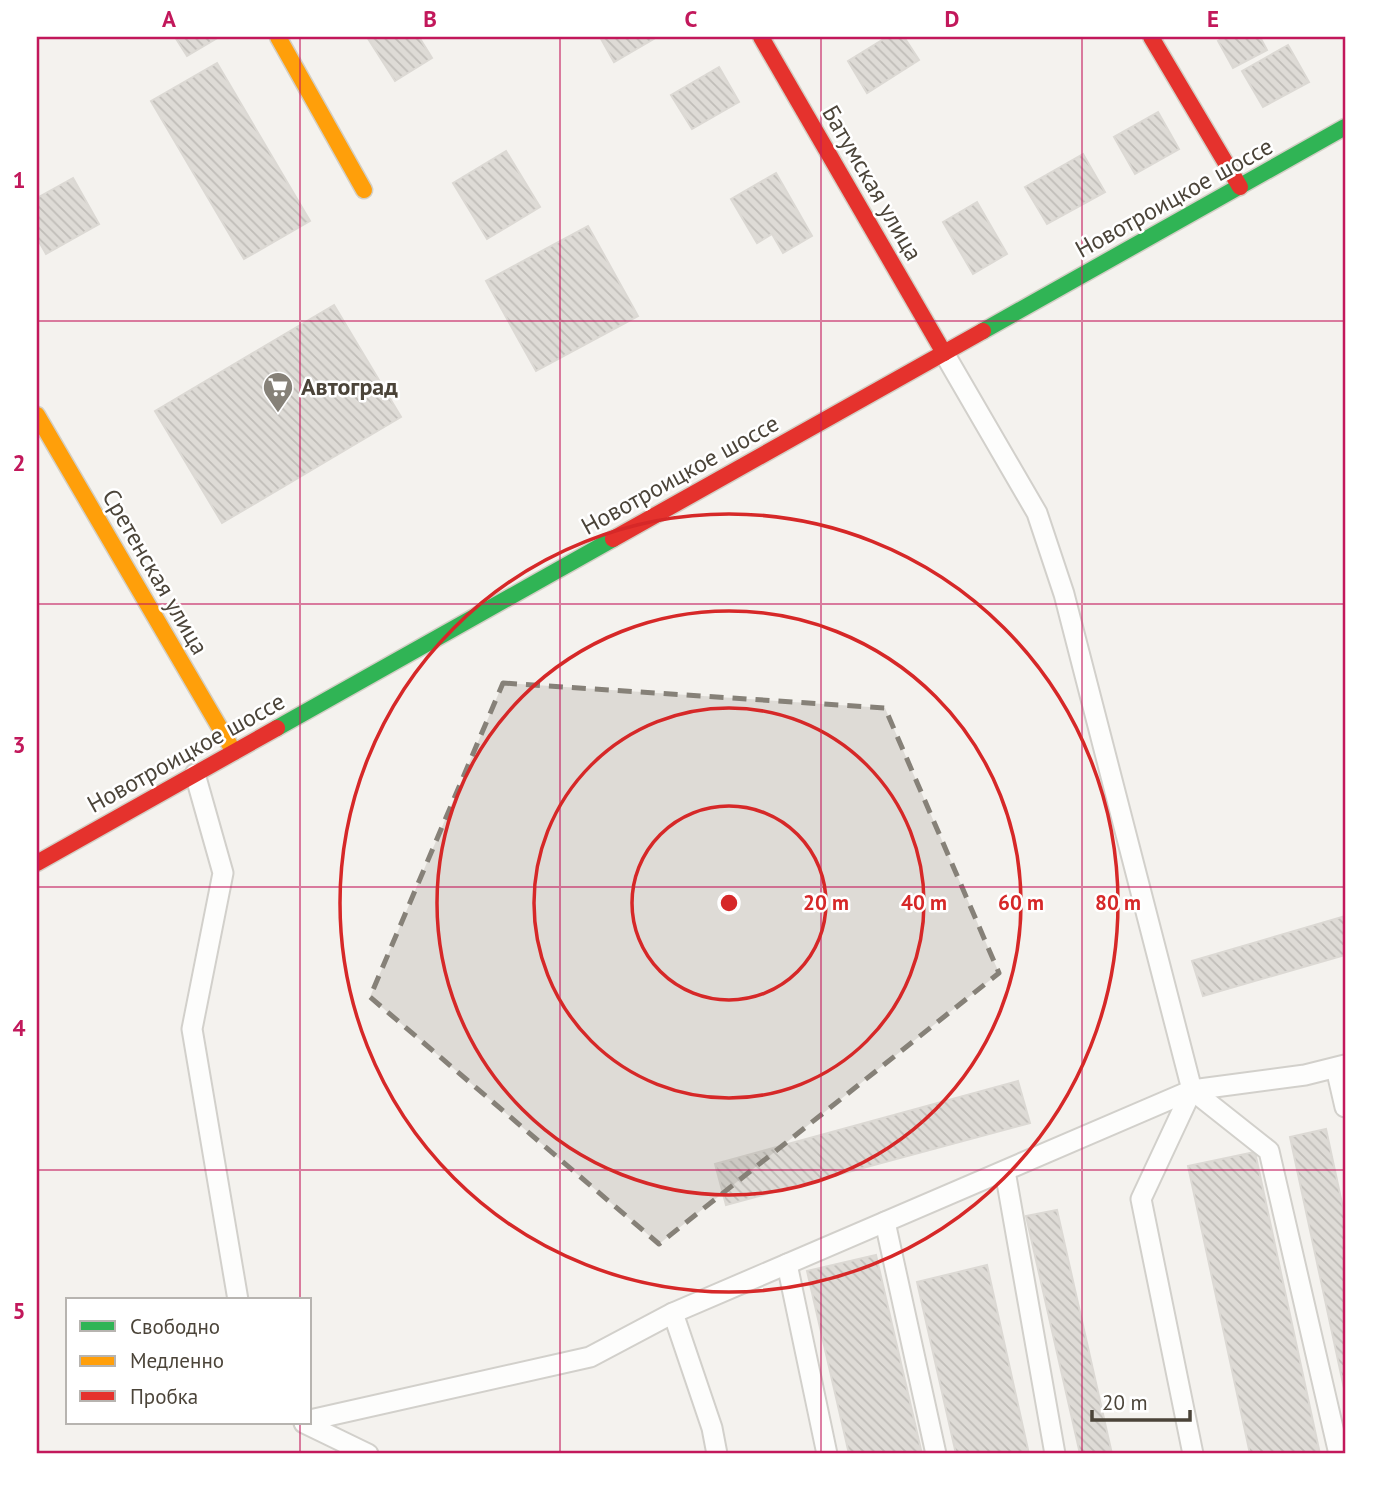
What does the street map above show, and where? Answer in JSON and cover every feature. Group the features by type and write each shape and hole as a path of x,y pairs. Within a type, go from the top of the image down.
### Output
{"main road":[{"path":"278,37 364,190"},
{"name":"Батумская улица","path":"762,37 944,353"},
{"path":"1152,37 1240,187"},
{"name":"Новотроицкое шоссе","path":"37,863 1345,127"},
{"name":"Сретенская улица","path":"37,415 234,752"}],"lane":[{"path":"944,353 1037,513 1065,594 1192,1090 1269,1151 1339,1454"},
{"path":"195,775 223,873 192,1029 238,1298"},
{"path":"312,1420 590,1357 674,1313 1192,1090 1305,1075 1341,1067 1345,1107"},
{"path":"1192,1090 1141,1199 1193,1454"},
{"path":"1005,1171 1055,1454"},
{"path":"886,1222 936,1454"},
{"path":"787,1264 827,1454"},
{"path":"674,1313 712,1428 717,1454"},
{"path":"306,1424 368,1454"}],"highlighted area":[{"path":"503,683 885,708 999,973 659,1244 370,997"}],"building":[{"path":"175,37 219,37 187,56"},
{"path":"367,37 419,37 432,58 395,81"},
{"path":"600,37 657,37 614,62"},
{"path":"887,37 904,37 919,60 867,93 848,61"},
{"path":"1225,37 1260,37 1267,50 1233,68 1218,41"},
{"path":"1288,45 1309,82 1263,107 1242,71"},
{"path":"217,63 310,221 244,259 151,101"},
{"path":"719,67 739,102 692,129 671,95"},
{"path":"1158,112 1179,149 1135,174 1114,137"},
{"path":"506,151 540,207 487,239 453,183"},
{"path":"1083,154 1105,192 1047,224 1025,187"},
{"path":"776,173 812,236 783,253 772,234 757,243 731,199"},
{"path":"73,178 99,224 46,254 37,238 37,198"},
{"path":"977,202 1007,254 973,274 943,222"},
{"path":"588,226 638,316 536,371 486,281"},
{"name":"Автоград","path":"334,305 401,417 222,523 155,411"},
{"path":"1345,916 1345,955 1203,996 1192,961"},
{"path":"1018,1081 1030,1123 726,1205 715,1164"},
{"path":"1326,1129 1345,1217 1345,1393 1290,1137"},
{"path":"1255,1152 1320,1454 1250,1454 1188,1166"},
{"path":"1057,1210 1112,1454 1080,1454 1026,1216"},
{"path":"876,1255 922,1454 849,1454 807,1271"},
{"path":"987,1265 1029,1454 956,1454 917,1282"}],"traffic: fast":[{"path":"983,331 1345,127"},
{"path":"277,728 613,539"}],"traffic: slow":[{"path":"278,37 364,190"},
{"path":"37,415 234,752"}],"traffic: jam":[{"path":"761,37 944,353"},
{"path":"1151,37 1240,187"},
{"path":"613,539 983,331"},
{"path":"37,863 277,728"}],"place":[{"name":"Автоград","path":"278,414"}]}
